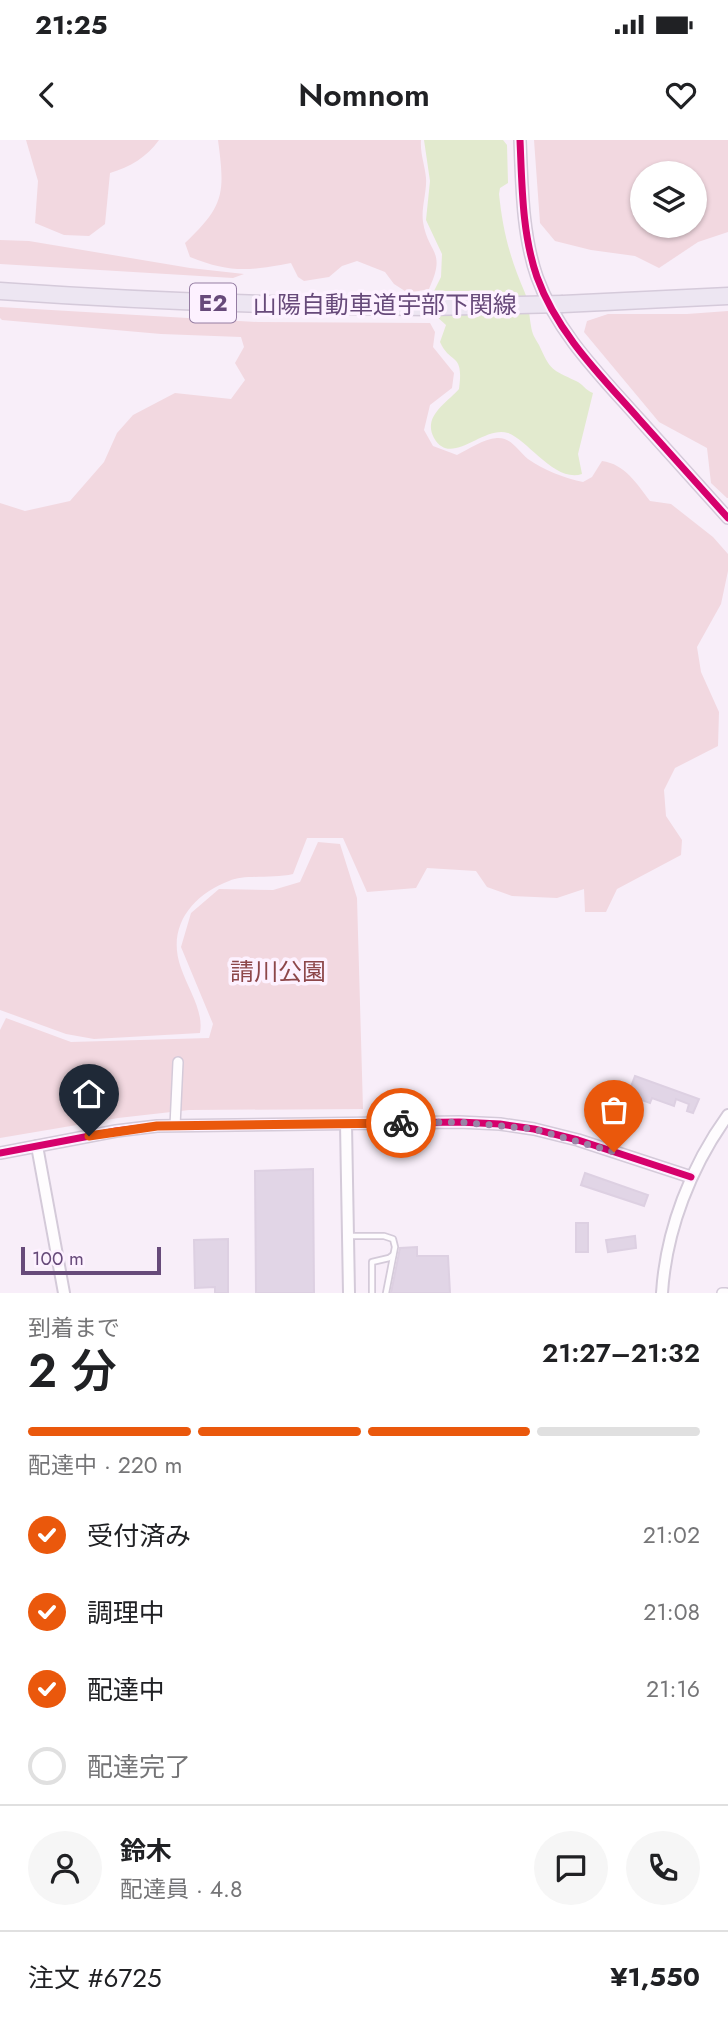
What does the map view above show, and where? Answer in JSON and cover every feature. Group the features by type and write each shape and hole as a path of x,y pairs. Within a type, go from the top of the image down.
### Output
{"highway":[{"name":"山陽自動車道宇部下関線","path":"0,291 187,302 427,307 728,296"}],"street":[{"path":"520,140 530,252 537,276 561,325 601,375 728,518"},
{"path":"175,1126 178,1062"},
{"path":"663,1293 668,1251 691,1177 728,1115"},
{"path":"0,1153 116,1131 175,1126 459,1122 534,1129 578,1140 691,1177"},
{"path":"346,1124 349,1293"},
{"path":"37,1146 64,1293"}],"lane":[{"path":"348,1237 389,1237 394,1244 386,1293"},
{"path":"372,1293 372,1262 389,1258 393,1254"}],"green space":[{"path":"26,140 159,140 138,161 110,173 105,224 89,236 64,235 35,223 38,181"},
{"path":"218,140 421,140 426,178 423,222 436,259 429,289 408,293 394,284 385,272 357,261 342,266 329,277 304,281 298,277 291,263 240,269 217,266 190,257 185,243 208,218 219,197 221,173"},
{"path":"534,140 728,140 728,232 698,242 659,268 635,256 591,250 555,241 540,223"},
{"path":"0,240 29,241 190,268 244,274 233,278 0,264"},
{"path":"0,307 258,322 430,323 435,332 433,347 454,373 452,388 430,405 424,430 433,446 457,455 487,440 502,438 540,466 583,482 592,477 602,461 610,463 624,470 650,501 671,504 713,537 728,554 728,571 721,604 697,647 701,672 719,712 718,746 675,768 664,790 666,816 682,840 681,855 617,889 606,912 585,912 584,889 557,898 512,896 487,887 476,871 427,868 416,888 367,892 343,838 307,838 293,874 229,881 204,895 186,914 177,939 177,953 198,1008 200,1033 94,1039 66,1034 0,1010 0,503 25,511 70,501 104,462 117,433 133,415 175,393 231,399 245,380 235,363 244,347 241,337 161,334 2,320"},
{"path":"728,311 727,498 711,483 707,448 659,422 584,332 587,321 608,314"},
{"name":"請川公園","path":"318,842 340,844 357,898 363,1109 189,1110 118,1118 0,1138 0,1030 6,1018 71,1042 209,1038 213,1024 181,947 191,913 219,889 273,890 300,882"}],"shaded area":[{"path":"424,140 503,140 507,145 508,183 500,188 499,194 508,245 525,293 532,331 546,360 553,368 593,393 578,454 582,474 572,475 552,467 508,433 498,432 449,449 441,446 434,438 431,423 438,410 459,389 460,369 456,360 440,342 446,325 436,316 431,297 441,277 442,254 426,220 430,181"}],"building":[{"path":"635,1076 699,1099 693,1113 687,1111 689,1104 676,1099 674,1106 652,1098 650,1103 628,1095"},
{"path":"313,1169 314,1293 256,1293 255,1171"},
{"path":"585,1173 648,1195 644,1206 581,1185"},
{"path":"576,1223 588,1223 588,1252 576,1252"},
{"path":"635,1236 636,1248 608,1252 606,1240"},
{"path":"228,1239 228,1293 215,1293 215,1287 195,1288 194,1240"},
{"path":"417,1247 417,1256 448,1256 450,1293 391,1293 400,1248"}],"cycle path":[{"path":"520,140 528,244 537,277 556,317 595,370 728,518"},
{"path":"0,1153 157,1126 459,1122 534,1129 578,1140 691,1177"}],"way so far":[{"path":"401,1123 500,1124 534,1129 614,1152"}],"route":[{"path":"89,1136 157,1126 401,1123"}]}
